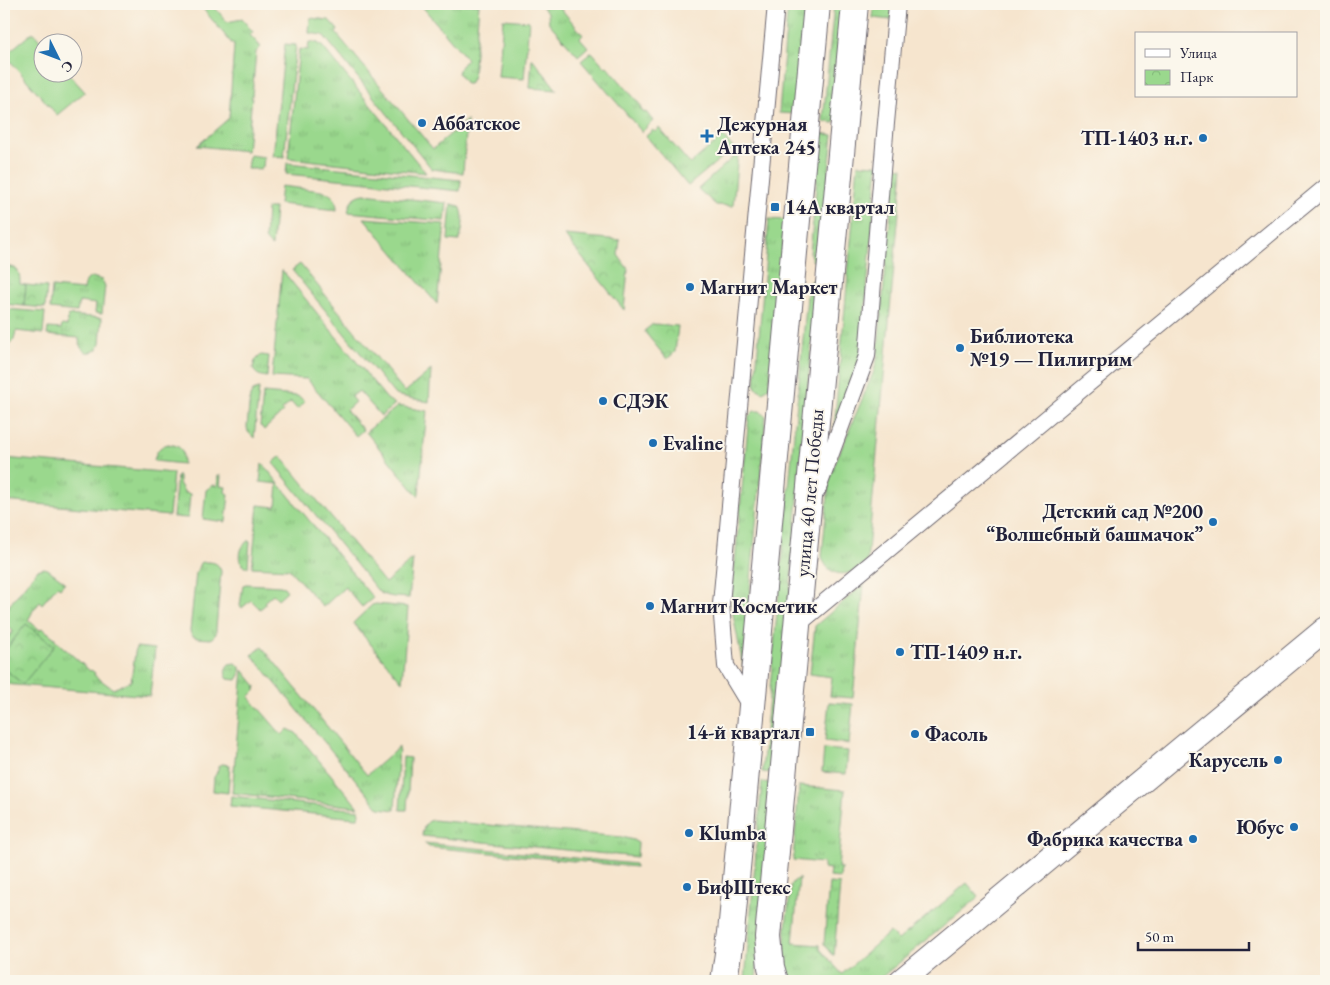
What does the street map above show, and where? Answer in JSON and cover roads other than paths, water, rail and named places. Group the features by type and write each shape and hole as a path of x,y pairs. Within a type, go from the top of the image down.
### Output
{"main road":[{"name":"улица 40 лет Победы","path":"724,981 731,933 817,4"},
{"name":"улица 40 лет Победы","path":"775,981 771,967 768,936 855,4"},
{"path":"792,269 830,271"},
{"path":"901,981 1326,629"}],"street":[{"path":"752,709 726,666 721,604 776,4"},
{"path":"806,521 867,356 897,4"},
{"path":"797,625 1326,188"}],"place":[{"name":"Аббатское","path":"422,123"},
{"name":"Дежурная Аптека 245","path":"707,136"},
{"name":"ТП-1403 н.г.","path":"1203,138"},
{"name":"14А квартал","path":"775,207"},
{"name":"Магнит Маркет","path":"690,287"},
{"name":"Библиотека №19 — Пилигрим","path":"960,348"},
{"name":"СДЭК","path":"603,401"},
{"name":"Evaline","path":"653,443"},
{"name":"Детский сад №200 “Волшебный башмачок”","path":"1213,522"},
{"name":"Магнит Косметик","path":"650,606"},
{"name":"ТП-1409 н.г.","path":"900,652"},
{"name":"14-й квартал","path":"810,732"},
{"name":"Фасоль","path":"915,734"},
{"name":"Карусель","path":"1278,760"},
{"name":"Юбус","path":"1294,827"},
{"name":"Klumba","path":"689,833"},
{"name":"Фабрика качества","path":"1193,839"},
{"name":"БифШтекс","path":"687,887"}]}
